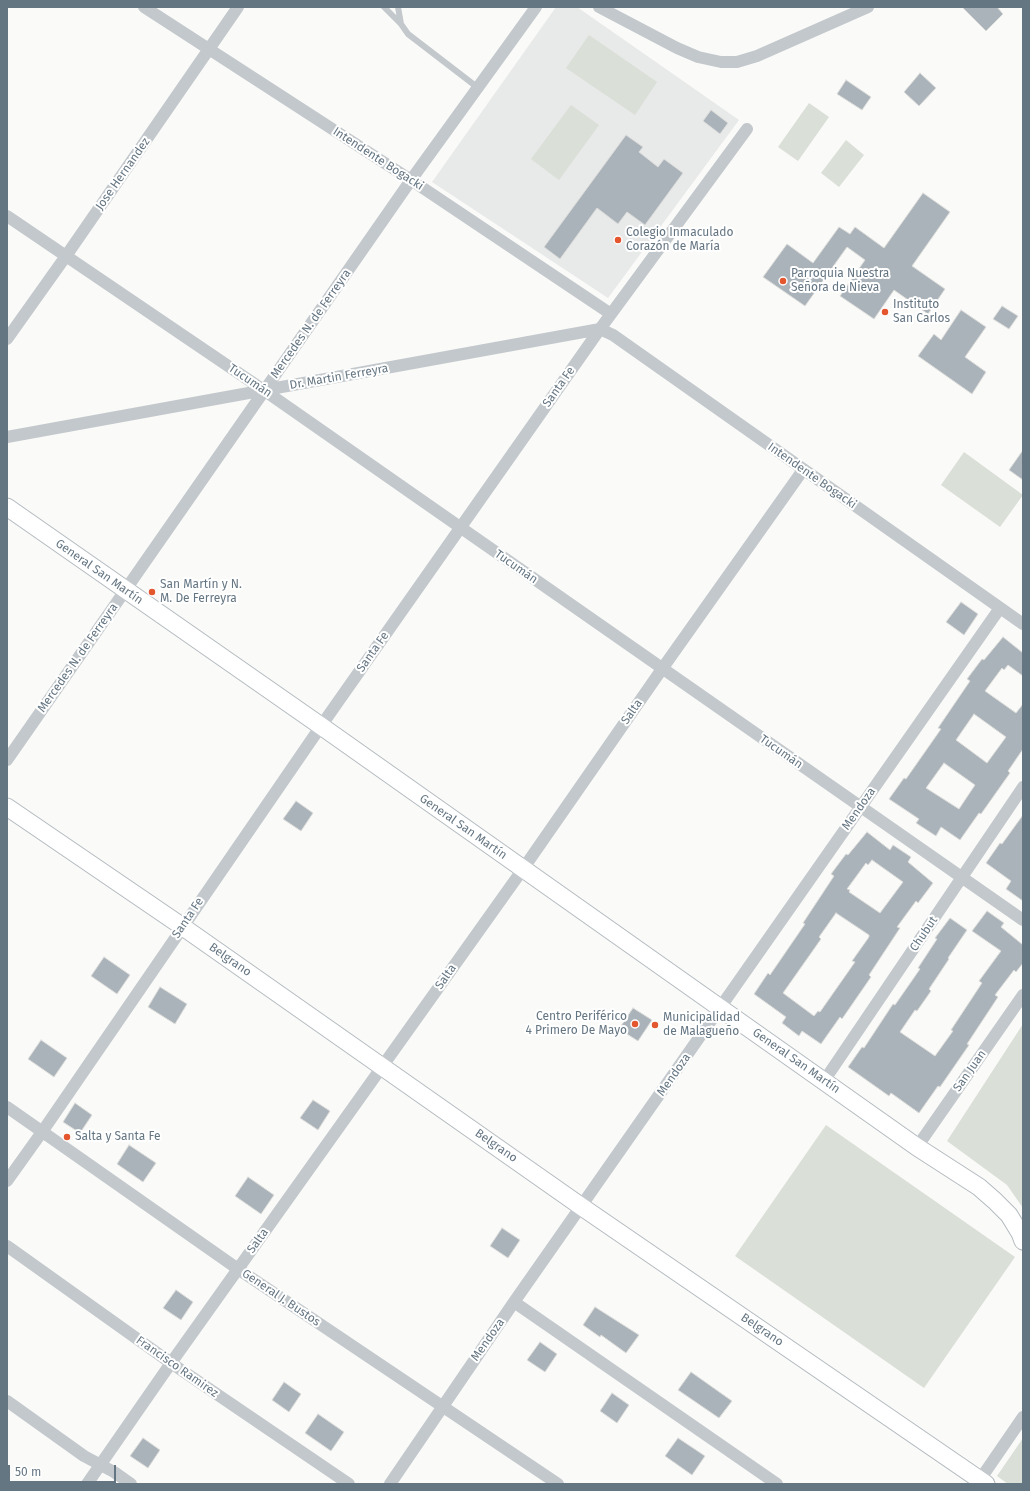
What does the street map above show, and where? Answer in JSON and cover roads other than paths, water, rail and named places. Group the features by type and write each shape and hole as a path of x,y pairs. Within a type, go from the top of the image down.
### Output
{"main road":[{"name":"General San Martín","path":"7,507 321,726 917,1147 979,1187 1009,1215 1023,1241"},
{"name":"Belgrano","path":"7,807 183,927 981,1483"}],"street":[{"name":"Intendente Bogacki","path":"144,7 411,180 611,314"},
{"name":"Jose Hernandez","path":"7,339 238,7"},
{"name":"Mercedes N. de Ferreyra","path":"7,760 411,180 536,7"},
{"path":"599,7 677,48 698,57 721,62 737,62 757,56 868,7"},
{"name":"Santa Fe","path":"7,1181 321,726 460,528 600,329 747,129"},
{"name":"Tucumán","path":"7,216 265,391 1023,920"},
{"name":"Intendente Bogacki","path":"600,329 613,335 1023,624"},
{"name":"Dr. Martin Ferreyra","path":"7,437 600,329"},
{"name":"Salta","path":"87,1484 170,1363 523,869 803,470"},
{"name":"Mendoza","path":"390,1484 514,1302 1000,608"},
{"name":"Chubut","path":"824,1081 1023,787"},
{"name":"San Juan","path":"917,1147 1023,995"},
{"name":"General J. Bustos","path":"7,1107 238,1269 558,1484"},
{"name":"Francisco Ramirez","path":"7,1246 170,1363 349,1484"},
{"path":"514,1302 776,1484"},
{"path":"7,1401 84,1456 114,1472 131,1484"},
{"path":"981,1483 1023,1417"}],"lane":[{"path":"384,7 402,24 408,34 477,87"},
{"path":"398,7 402,24"}],"place":[{"name":"Colegio Inmaculado Corazón de María","path":"618,240"},
{"name":"Parroquia Nuestra Señora de Nieva","path":"783,281"},
{"name":"Instituto San Carlos","path":"885,312"},
{"name":"San Martín y N. M. De Ferreyra","path":"152,592"},
{"name":"Centro Periférico 4 Primero De Mayo","path":"635,1024"},
{"name":"Municipalidad de Malagueño","path":"655,1025"},
{"name":"Salta y Santa Fe","path":"67,1137"}]}
